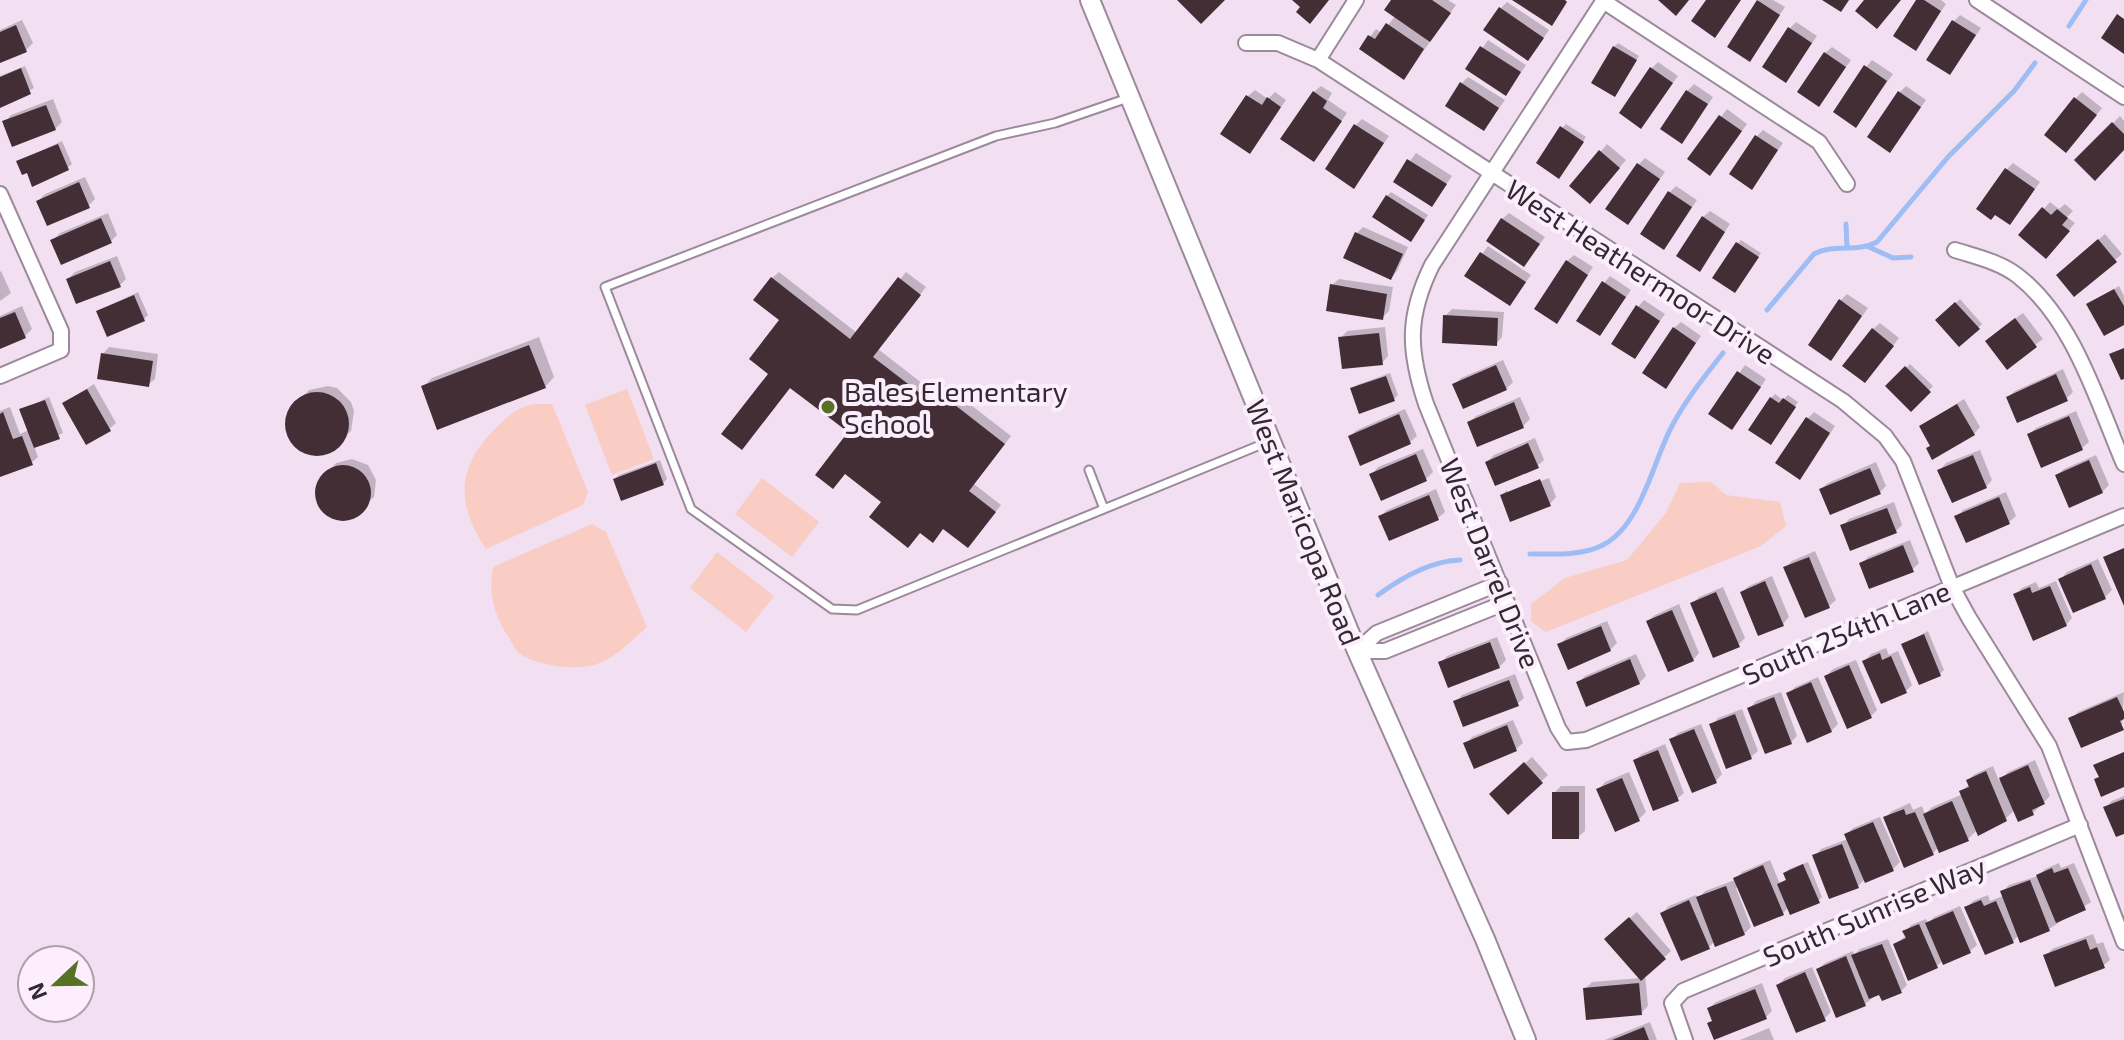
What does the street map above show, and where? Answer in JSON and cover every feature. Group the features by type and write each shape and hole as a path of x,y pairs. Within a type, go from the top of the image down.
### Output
{"street":[{"name":"West Maricopa Road","path":"1090,0 1357,651 1485,939 1526,1040"},
{"path":"1318,60 1356,0"},
{"path":"1603,0 1819,142 1847,184"},
{"name":"West Darrel Drive","path":"1567,742 1558,728 1419,382 1413,351 1416,304 1432,265 1603,0"},
{"path":"1977,0 2124,97"},
{"name":"West Heathermoor Drive","path":"1246,43 1278,43 1318,60 1843,401 1885,436 1903,461 1952,587 2049,746 2124,942"},
{"path":"0,194 61,331 61,350 0,376"},
{"path":"1955,250 1993,262 2018,276 2040,299 2060,325 2078,357 2124,464"},
{"name":"South 254th Lane","path":"1567,742 1586,740 2124,516"},
{"path":"1357,651 1377,633 1500,583"},
{"path":"1357,651 1385,651 1507,602"},
{"name":"South Sunrise Way","path":"1685,1040 1672,1003 1683,991 2080,825"}],"lane":[{"path":"1131,97 1055,123 996,136 605,287 691,509 832,609 857,610 1271,440"},
{"path":"1089,470 1104,509"}],"shaded area":[{"path":"627,389 654,459 612,475 585,405"},
{"path":"534,404 552,404 588,492 583,505 486,549 476,532 465,499 468,469 498,426 519,409"},
{"path":"762,478 819,522 792,557 735,514"},
{"path":"1711,482 1726,495 1780,502 1786,526 1761,546 1546,632 1531,621 1531,604 1565,578 1627,560 1666,513 1680,483"},
{"path":"592,524 606,532 647,627 611,657 589,666 557,666 526,657 516,650 496,612 491,587 493,567"},
{"path":"717,552 774,596 746,632 690,588"}],"building":[{"path":"1177,0 1225,0 1201,24"},
{"path":"1292,0 1329,0 1310,24 1296,12 1300,7"},
{"path":"1391,0 1432,0 1451,13 1430,42 1384,10"},
{"path":"1512,0 1565,0 1567,2 1552,26"},
{"path":"1658,0 1689,0 1676,16"},
{"path":"1706,0 1741,0 1715,38 1691,21"},
{"path":"1757,0 1780,15 1750,62 1727,47"},
{"path":"1822,0 1849,0 1841,12"},
{"path":"1864,0 1901,0 1877,29 1855,11"},
{"path":"1916,0 1924,0 1941,11 1916,51 1893,36"},
{"path":"1499,7 1544,38 1528,61 1483,30"},
{"path":"2117,14 2124,19 2124,54 2101,38"},
{"path":"1952,20 1976,35 1950,75 1926,60"},
{"path":"1386,23 1424,49 1404,80 1359,49 1368,35 1375,39"},
{"path":"16,25 27,52 0,63 0,32"},
{"path":"1788,27 1812,43 1786,83 1762,67"},
{"path":"1480,46 1521,72 1506,96 1465,69"},
{"path":"1613,46 1637,60 1615,97 1591,83"},
{"path":"1824,52 1846,67 1819,107 1797,92"},
{"path":"1864,65 1887,81 1856,128 1833,112"},
{"path":"1650,67 1673,83 1641,129 1619,113"},
{"path":"21,68 31,94 0,108 0,77"},
{"path":"1460,82 1499,108 1484,131 1445,106"},
{"path":"1686,90 1708,104 1682,144 1660,129"},
{"path":"1313,91 1327,101 1323,108 1342,121 1314,162 1280,139"},
{"path":"1898,91 1921,107 1890,153 1867,137"},
{"path":"1246,95 1262,105 1267,97 1281,107 1250,154 1220,134"},
{"path":"2074,97 2097,115 2066,153 2044,135"},
{"path":"46,105 56,130 12,147 2,121"},
{"path":"1719,115 1742,131 1710,176 1687,159"},
{"path":"2112,122 2124,134 2124,150 2095,181 2074,160"},
{"path":"1354,124 1384,143 1354,189 1325,169"},
{"path":"1560,126 1584,142 1559,179 1536,163"},
{"path":"1755,135 1778,150 1752,190 1729,174"},
{"path":"58,144 69,170 32,187 27,173 22,175 16,161"},
{"path":"1599,150 1620,168 1590,204 1569,186"},
{"path":"1407,159 1447,184 1432,207 1393,182"},
{"path":"1637,163 1660,179 1628,225 1605,209"},
{"path":"2005,168 2035,189 2010,225 1995,215 1991,220 1976,209"},
{"path":"79,182 90,208 47,226 36,201"},
{"path":"1668,191 1692,207 1664,250 1640,234"},
{"path":"1386,195 1425,220 1411,242 1372,217"},
{"path":"2042,207 2051,215 2057,209 2068,218 2062,225 2070,231 2046,259 2018,235"},
{"path":"1702,216 1725,232 1700,272 1676,256"},
{"path":"101,218 112,243 61,265 50,240"},
{"path":"1501,218 1540,244 1524,267 1486,241"},
{"path":"1355,232 1403,254 1391,280 1343,258"},
{"path":"2098,239 2117,262 2074,297 2056,275"},
{"path":"1736,242 1759,257 1735,293 1712,278"},
{"path":"1480,252 1526,282 1510,306 1464,276"},
{"path":"1566,260 1588,275 1557,324 1534,309"},
{"path":"110,261 121,287 76,304 66,279"},
{"path":"771,277 850,339 898,277 921,295 873,357 929,400 937,391 1005,444 969,491 996,512 968,548 943,529 933,543 920,533 908,548 869,517 881,502 845,474 833,489 815,475 848,432 790,388 742,450 721,434 768,374 749,359 779,320 753,300"},
{"path":"1602,281 1626,297 1600,336 1576,321"},
{"path":"1330,284 1387,294 1383,320 1326,311"},
{"path":"2114,289 2124,306 2124,325 2104,336 2086,304"},
{"path":"134,295 145,321 107,337 96,311"},
{"path":"1839,299 1862,316 1831,361 1808,345"},
{"path":"1955,302 1980,329 1959,347 1935,320"},
{"path":"1636,305 1660,321 1635,359 1611,344"},
{"path":"15,312 26,338 0,349 0,318"},
{"path":"1443,315 1498,318 1497,346 1442,343"},
{"path":"2015,318 2037,347 2007,370 1985,341"},
{"path":"1673,327 1696,343 1666,389 1642,373"},
{"path":"1872,328 1894,346 1865,383 1842,366"},
{"path":"1379,333 1383,365 1342,369 1338,337"},
{"path":"529,345 546,388 437,430 421,386"},
{"path":"2124,348 2124,379 2121,380 2109,354"},
{"path":"101,353 153,361 149,387 97,379"},
{"path":"1496,365 1507,390 1463,409 1452,384"},
{"path":"1905,366 1931,392 1911,412 1885,386"},
{"path":"1737,371 1761,387 1732,430 1708,414"},
{"path":"2056,374 2068,401 2017,423 2006,397"},
{"path":"1386,376 1395,401 1359,414 1350,388"},
{"path":"87,389 111,431 86,445 62,403"},
{"path":"317,392 340,401 349,424 340,447 317,456 294,447 285,424 294,401"},
{"path":"1770,397 1779,403 1783,398 1796,407 1771,445 1748,430"},
{"path":"45,400 60,439 34,448 19,409"},
{"path":"1514,402 1524,428 1477,447 1467,422"},
{"path":"1957,404 1975,435 1932,460 1926,448 1930,446 1919,426"},
{"path":"3,412 13,439 22,436 33,465 0,477 0,414"},
{"path":"1399,414 1411,444 1360,466 1348,436"},
{"path":"2069,416 2083,450 2041,468 2027,434"},
{"path":"1806,417 1830,433 1800,480 1775,463"},
{"path":"1528,443 1539,468 1495,486 1485,462"},
{"path":"1416,454 1427,481 1381,501 1369,474"},
{"path":"1973,455 1987,488 1952,503 1937,470"},
{"path":"2089,460 2103,493 2069,508 2055,475"},
{"path":"656,463 664,485 621,501 613,479"},
{"path":"343,465 363,473 371,493 363,513 343,521 323,513 315,493 323,473"},
{"path":"1870,468 1881,494 1830,515 1819,489"},
{"path":"1540,479 1551,506 1510,522 1500,495"},
{"path":"1429,495 1439,520 1389,541 1378,516"},
{"path":"1999,497 2010,524 1966,543 1954,516"},
{"path":"1887,508 1897,533 1850,551 1840,525"},
{"path":"1903,545 1914,572 1869,589 1859,563"},
{"path":"2124,548 2124,606 2103,557"},
{"path":"1809,557 1830,608 1805,618 1783,567"},
{"path":"2091,564 2106,599 2073,613 2058,579"},
{"path":"1765,581 1784,626 1758,636 1740,592"},
{"path":"2050,586 2067,626 2033,641 2013,594 2030,587 2032,593"},
{"path":"1716,592 1740,647 1713,658 1690,603"},
{"path":"1672,610 1694,661 1668,672 1646,621"},
{"path":"1601,626 1611,651 1568,670 1557,644"},
{"path":"1924,634 1941,676 1919,685 1901,644"},
{"path":"1490,642 1500,668 1448,688 1438,662"},
{"path":"1880,653 1882,660 1891,656 1907,693 1881,704 1862,661"},
{"path":"1630,659 1640,684 1586,707 1576,682"},
{"path":"1849,665 1872,718 1847,729 1824,676"},
{"path":"1509,680 1519,706 1463,727 1453,701"},
{"path":"1811,682 1832,732 1807,743 1786,693"},
{"path":"1774,697 1792,744 1765,754 1747,708"},
{"path":"2117,697 2124,712 2124,719 2120,721 2124,730 2081,748 2068,718"},
{"path":"1735,714 1752,759 1726,769 1709,724"},
{"path":"1507,725 1517,751 1474,769 1463,743"},
{"path":"1694,729 1717,783 1692,793 1669,739"},
{"path":"1658,750 1679,801 1653,811 1633,760"},
{"path":"2124,752 2124,787 2101,797 2094,779 2099,777 2093,765"},
{"path":"1524,762 1543,783 1508,815 1489,794"},
{"path":"2028,765 2045,804 2032,810 2034,815 2018,822 1999,778"},
{"path":"1986,771 2007,821 1978,836 1959,791 1969,787 1966,780"},
{"path":"1622,778 1640,821 1615,832 1596,789"},
{"path":"1552,792 1579,792 1579,839 1552,839"},
{"path":"2124,799 2124,834 2116,837 2103,807"},
{"path":"1952,801 1969,841 1939,853 1923,814"},
{"path":"1904,809 1906,815 1915,812 1934,855 1904,868 1883,817"},
{"path":"1873,822 1894,871 1865,883 1844,834"},
{"path":"1842,844 1859,888 1829,899 1812,855"},
{"path":"1803,864 1820,903 1790,915 1777,884 1786,880 1783,873"},
{"path":"1763,865 1784,915 1754,927 1733,878"},
{"path":"2052,868 2054,873 2068,868 2086,910 2056,923 2036,875"},
{"path":"2030,880 2050,931 2020,943 2000,891"},
{"path":"1726,886 1745,935 1715,947 1696,897"},
{"path":"1689,900 1710,949 1681,961 1660,913"},
{"path":"1981,900 1984,906 1996,901 2014,943 1985,955 1964,907"},
{"path":"1953,911 1971,953 1943,965 1925,923"},
{"path":"1629,917 1666,959 1641,981 1604,939"},
{"path":"1919,924 1938,968 1908,981 1893,944 1906,938 1902,931"},
{"path":"2086,939 2090,950 2097,947 2105,968 2055,987 2043,955"},
{"path":"1882,944 1902,993 1882,1001 1879,995 1869,999 1851,955"},
{"path":"1846,956 1866,1006 1836,1018 1816,969"},
{"path":"1805,972 1826,1021 1796,1033 1776,985"},
{"path":"1639,983 1642,1015 1586,1020 1583,988"},
{"path":"1755,989 1767,1019 1714,1040 1707,1023 1712,1021 1707,1008"},
{"path":"1644,1027 1649,1040 1612,1040"}],"waterway":[{"path":"2069,26 2086,0"},
{"path":"1767,310 1814,254 1877,242 1948,157 2014,91 2035,63"},
{"path":"1846,224 1847,248"},
{"path":"1869,247 1893,258 1911,257"},
{"path":"1530,554 1586,551 1616,536 1637,507 1678,414 1723,353"},
{"path":"1378,595 1416,572 1460,560"}],"place":[{"name":"Bales Elementary School","path":"828,407"}]}
